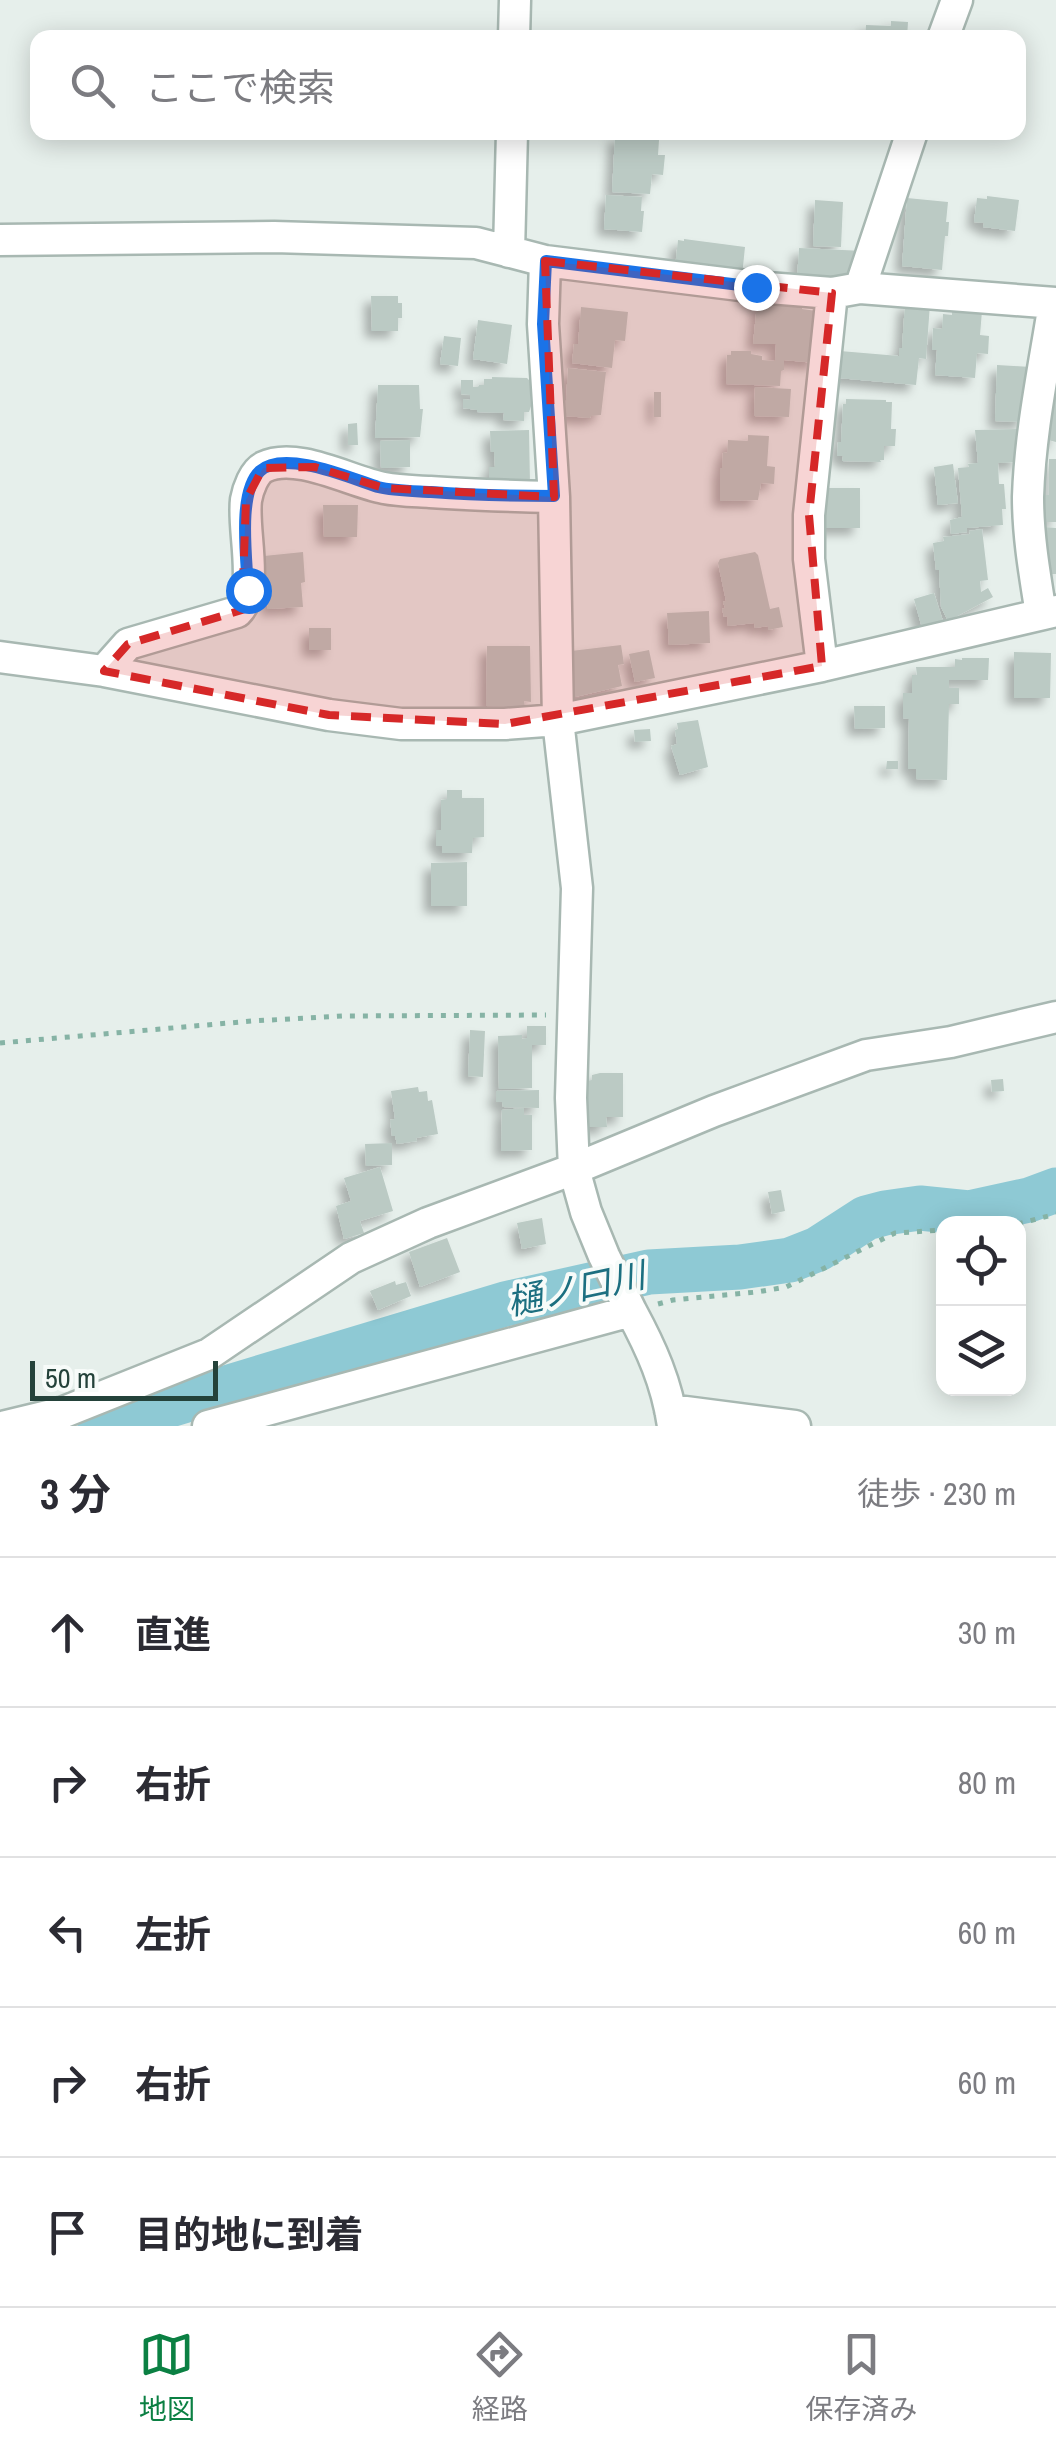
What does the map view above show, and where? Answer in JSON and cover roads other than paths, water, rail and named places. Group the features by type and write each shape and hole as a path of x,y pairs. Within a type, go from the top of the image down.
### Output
{"street":[{"path":"514,30 515,0"},
{"path":"946,30 957,0"},
{"path":"509,252 512,140"},
{"path":"822,666 809,559 809,516 846,290 909,140"},
{"path":"0,240 274,237 476,243 546,261 756,287 1055,303 1031,452 1028,499 1030,543 1048,613 822,666 558,720 505,724 400,724 329,715 104,671 0,658"},
{"path":"546,261 543,324 554,496 558,720 577,888 571,1098 574,1169 604,1256 654,1354 671,1418 795,1426"},
{"path":"104,671 128,644 236,612 244,606 248,590 246,500 252,481 263,468 288,463 315,467 384,488 485,496 554,496"},
{"path":"6,1426 64,1412 209,1354 350,1258 428,1222 866,1055 951,1042 1056,1017"},
{"path":"208,1426 628,1305"}],"waterway":[{"name":"樋ノ口川","path":"100,1426 505,1304 649,1272 790,1260 818,1249 866,1218 920,1208 969,1213 1056,1190"}]}
